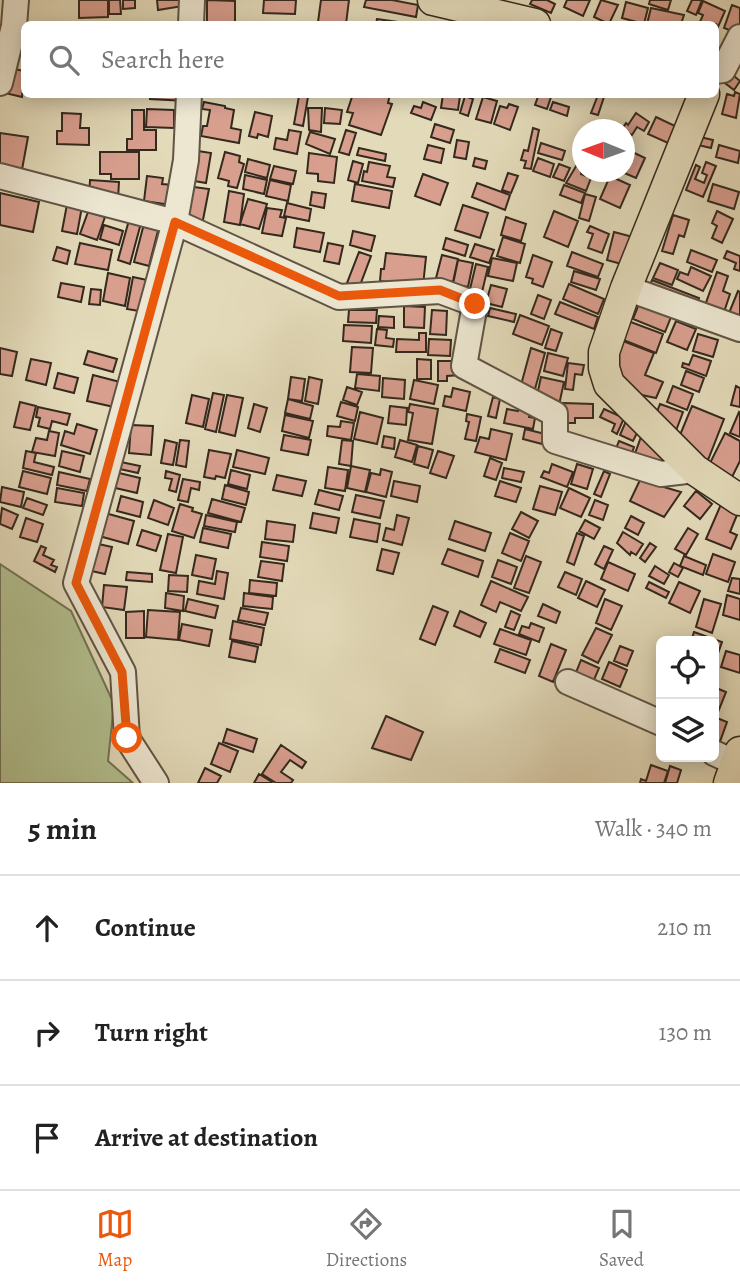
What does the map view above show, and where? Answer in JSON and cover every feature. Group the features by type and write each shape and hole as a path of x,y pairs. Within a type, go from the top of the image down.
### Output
{"main road":[{"path":"433,0 522,21"},
{"path":"702,98 626,288 604,352 604,368 609,384 695,470 740,500"}],"street":[{"path":"0,83 14,26 16,0"},
{"path":"191,21 192,0"},
{"path":"719,71 723,70 740,37"},
{"path":"156,783 127,738 122,672 76,583 175,222 186,160 189,98"},
{"path":"0,176 175,222 339,296 440,290 475,304 464,366 555,414 555,441 661,474 695,470"},
{"path":"626,288 740,329"},
{"path":"568,682 656,721"}],"green space":[{"path":"0,564 71,611 114,704 108,761 133,783 0,783"}],"building":[{"path":"79,0 108,0 108,17 79,18"},
{"path":"109,0 120,0 121,14 109,14"},
{"path":"123,0 135,0 135,8 123,9"},
{"path":"157,0 189,0 189,5 158,10"},
{"path":"207,0 235,1 235,21 207,21"},
{"path":"264,0 296,0 295,14 263,13"},
{"path":"321,0 349,0 346,21 318,21"},
{"path":"366,0 392,0 418,5 416,17 364,7"},
{"path":"532,0 547,0 555,4 551,13 530,4"},
{"path":"567,0 590,0 583,16 564,7"},
{"path":"601,0 618,5 610,21 594,17"},
{"path":"650,0 671,0 668,10 649,4"},
{"path":"692,0 702,0 696,15 687,11"},
{"path":"703,1 725,11 719,25 719,21 700,21 703,15 698,13"},
{"path":"626,2 648,8 645,21 622,18"},
{"path":"732,5 740,8 740,26 737,33 724,28"},
{"path":"651,8 684,15 682,21 648,21"},
{"path":"10,68 21,70 21,97 5,93"},
{"path":"728,71 740,81 734,90 721,80"},
{"path":"735,92 740,94 736,118 722,114 727,94 734,96"},
{"path":"186,98 186,101 150,99"},
{"path":"299,98 308,98 303,126 294,124"},
{"path":"352,98 389,98 388,103 392,104 381,135 349,125 353,113 347,112"},
{"path":"442,98 460,98 458,110 441,108"},
{"path":"464,98 473,99 468,116 460,113"},
{"path":"483,98 497,101 491,123 476,119"},
{"path":"538,98 551,98 547,109 535,105"},
{"path":"597,98 604,98 598,115 591,113"},
{"path":"204,102 234,110 231,128 241,130 239,143 201,136 203,126 207,126 210,110 202,109"},
{"path":"423,102 436,107 431,120 411,113 414,106 421,108"},
{"path":"553,102 569,107 567,116 550,110"},
{"path":"509,104 518,107 510,130 494,124 500,106 507,108"},
{"path":"308,108 322,108 321,132 309,130"},
{"path":"325,108 342,110 340,124 324,123"},
{"path":"147,109 174,110 174,128 146,127"},
{"path":"132,110 144,110 144,130 156,130 156,150 127,150 127,139 132,139"},
{"path":"255,112 272,116 268,137 258,134 257,138 249,136"},
{"path":"62,113 81,114 80,128 89,128 89,145 57,144 57,131 62,131"},
{"path":"636,113 649,122 644,131 637,127 635,130 635,119 632,119"},
{"path":"656,117 675,126 668,143 648,134"},
{"path":"435,124 454,130 450,143 431,137"},
{"path":"533,128 539,130 531,169 524,168 526,161 521,160 524,150 528,151"},
{"path":"289,130 301,132 297,154 274,149 276,138 287,140"},
{"path":"346,130 356,133 349,155 339,152"},
{"path":"310,132 335,139 330,154 306,144"},
{"path":"0,133 28,137 21,175 0,171"},
{"path":"700,137 713,140 711,148 698,145"},
{"path":"457,140 469,142 466,159 454,157"},
{"path":"541,143 565,151 562,160 538,153"},
{"path":"428,145 444,149 441,163 424,159"},
{"path":"719,145 740,151 738,163 716,157"},
{"path":"359,148 386,154 385,161 357,155"},
{"path":"198,151 211,153 206,183 194,181"},
{"path":"100,152 139,152 139,179 111,179 111,174 100,174"},
{"path":"225,152 240,156 239,162 244,164 237,188 228,186 229,181 218,178"},
{"path":"309,153 337,157 334,183 318,181 318,174 307,173"},
{"path":"635,153 645,158 635,178"},
{"path":"475,158 487,161 485,169 473,166"},
{"path":"538,158 554,164 550,177 533,171"},
{"path":"248,159 270,165 267,178 245,172"},
{"path":"353,161 363,164 358,183 348,180"},
{"path":"369,162 390,166 387,177 395,178 393,187 362,181"},
{"path":"706,162 716,166 703,197 686,190 696,165 700,167 695,179 704,183 707,175 702,173"},
{"path":"559,164 570,168 564,181 553,177"},
{"path":"274,166 296,171 293,184 270,179"},
{"path":"508,173 518,176 511,193 502,190"},
{"path":"572,173 572,182 589,182 586,191 566,183"},
{"path":"423,174 448,183 440,205 415,196"},
{"path":"245,175 267,180 264,194 243,189"},
{"path":"147,176 163,178 162,184 173,185 171,205 144,201"},
{"path":"90,180 119,182 118,199 89,197"},
{"path":"270,180 291,185 288,201 266,196"},
{"path":"607,182 630,185 620,208 600,199"},
{"path":"477,183 510,195 505,210 472,197"},
{"path":"355,184 392,191 389,208 352,201"},
{"path":"713,184 739,192 734,209 708,201"},
{"path":"564,185 585,193 581,203 560,195"},
{"path":"194,187 209,189 202,225 187,222"},
{"path":"229,191 244,194 240,225 224,222"},
{"path":"312,192 326,194 324,208 310,205"},
{"path":"0,193 39,202 33,232 0,225"},
{"path":"585,194 596,197 589,221 579,218"},
{"path":"68,199 83,201 77,234 62,231"},
{"path":"248,199 267,204 259,229 240,224"},
{"path":"287,203 311,209 309,221 284,216"},
{"path":"463,205 488,213 480,238 455,230"},
{"path":"267,208 282,210 280,217 286,218 282,236 262,233"},
{"path":"554,211 578,221 568,247 544,237"},
{"path":"717,211 733,219 722,243 712,238 717,226 712,223"},
{"path":"88,212 105,217 97,240 80,234"},
{"path":"673,215 689,220 684,237 679,235 673,254 662,251"},
{"path":"506,217 526,224 521,241 501,235"},
{"path":"129,220 141,223 130,264 118,260"},
{"path":"145,220 160,223 149,266 134,262"},
{"path":"104,225 123,231 119,245 100,239"},
{"path":"590,226 609,234 602,253 588,248 593,234 587,232"},
{"path":"297,228 324,233 320,252 294,247"},
{"path":"353,231 375,236 371,251 350,245"},
{"path":"614,232 633,237 625,265 607,260"},
{"path":"503,237 525,244 520,263 497,256"},
{"path":"446,238 468,245 465,256 443,249"},
{"path":"80,243 112,250 108,270 75,264"},
{"path":"328,243 343,246 339,264 324,261"},
{"path":"475,244 494,250 489,263 470,257"},
{"path":"57,247 70,251 67,264 53,260"},
{"path":"691,250 717,260 712,272 687,262"},
{"path":"727,251 740,256 740,271 734,269 736,263 724,258"},
{"path":"359,252 371,256 359,288 347,283"},
{"path":"572,252 603,264 598,277 567,266"},
{"path":"386,253 426,257 423,286 380,281"},
{"path":"442,255 458,259 453,282 436,278"},
{"path":"533,255 552,262 543,287 532,283 533,279 526,277"},
{"path":"492,258 517,263 513,281 488,276"},
{"path":"458,260 473,263 468,287 453,284"},
{"path":"660,263 678,270 672,285 653,278"},
{"path":"476,264 488,267 482,292 470,289"},
{"path":"691,267 711,276 703,291 677,279 680,272 688,275"},
{"path":"574,271 600,279 596,290 571,282"},
{"path":"717,272 728,276 723,291 730,294 722,318 703,311"},
{"path":"108,273 130,278 125,306 103,301"},
{"path":"133,277 147,280 145,312 127,309"},
{"path":"652,280 699,298 695,309 648,291"},
{"path":"61,283 84,287 81,302 58,297"},
{"path":"569,284 604,299 598,314 563,299"},
{"path":"491,285 507,289 502,307 486,303"},
{"path":"91,289 101,290 100,305 89,304"},
{"path":"738,291 740,292 740,318 729,313"},
{"path":"538,295 551,300 544,319 531,314"},
{"path":"641,299 673,312 665,332 633,319"},
{"path":"560,302 598,317 594,329 555,314"},
{"path":"404,306 425,307 424,328 404,327"},
{"path":"490,308 516,314 514,322 488,316"},
{"path":"349,310 377,310 376,323 348,322"},
{"path":"432,310 447,311 446,335 430,334"},
{"path":"520,315 549,326 542,345 513,334"},
{"path":"379,316 394,317 394,328 378,327"},
{"path":"628,321 663,334 656,353 621,339"},
{"path":"676,321 696,329 687,350 667,342"},
{"path":"344,325 372,326 371,343 343,341"},
{"path":"377,329 387,330 386,338 394,339 393,347 375,345"},
{"path":"551,329 562,333 556,351 545,348"},
{"path":"419,333 426,333 426,352 396,352 397,339 419,340"},
{"path":"698,334 718,340 713,357 693,351"},
{"path":"429,339 451,340 450,356 428,355"},
{"path":"623,341 654,353 645,375 663,382 656,398 637,394 625,384 614,365"},
{"path":"352,347 373,348 371,373 350,372"},
{"path":"0,348 17,352 12,376 0,374"},
{"path":"531,348 545,353 535,389 521,385"},
{"path":"88,351 117,359 113,372 84,364"},
{"path":"548,353 568,358 563,376 544,371"},
{"path":"693,355 711,361 706,376 682,367 683,363 689,365"},
{"path":"31,359 51,363 46,385 26,380"},
{"path":"417,359 431,360 431,379 417,379"},
{"path":"438,361 461,361 461,375 447,376 447,381 438,381"},
{"path":"568,363 584,365 582,375 575,374 573,390 565,389"},
{"path":"686,371 704,378 699,392 681,385"},
{"path":"58,373 78,378 74,393 54,388"},
{"path":"357,374 380,376 379,391 355,388"},
{"path":"93,375 120,382 114,407 87,401"},
{"path":"291,377 305,379 302,401 288,399"},
{"path":"309,377 322,380 318,404 305,401"},
{"path":"541,377 564,382 559,405 536,400"},
{"path":"383,378 405,380 404,399 382,397"},
{"path":"414,380 438,385 434,404 410,399"},
{"path":"673,386 693,394 687,410 667,402"},
{"path":"736,386 740,388 740,407 731,405"},
{"path":"347,387 362,392 357,405 343,400"},
{"path":"453,388 470,392 466,411 443,406 445,396 451,397"},
{"path":"213,393 224,395 216,432 205,429"},
{"path":"192,395 209,399 203,427 186,423"},
{"path":"227,395 243,398 235,436 219,432"},
{"path":"493,397 500,399 496,418 488,416"},
{"path":"288,399 313,406 310,419 285,413"},
{"path":"20,402 36,406 30,430 14,427"},
{"path":"341,402 358,407 355,421 337,416"},
{"path":"563,403 593,404 593,418 575,418 575,423 563,423"},
{"path":"254,404 267,408 260,432 248,428"},
{"path":"410,404 438,409 432,444 408,440 413,413 408,412"},
{"path":"660,404 683,412 674,436 655,417"},
{"path":"390,406 407,408 406,425 388,423"},
{"path":"692,406 724,419 708,460 675,447"},
{"path":"38,407 70,414 67,425 52,421 50,429 38,426"},
{"path":"519,408 530,410 529,417 535,418 533,429 504,423 507,409 518,411"},
{"path":"604,409 624,418 617,434 612,431 615,424 600,417"},
{"path":"360,412 383,418 377,444 354,439"},
{"path":"740,413 740,437 730,433"},
{"path":"467,414 481,417 476,441 465,439 469,422 466,421"},
{"path":"285,415 313,421 309,438 282,431"},
{"path":"341,421 354,423 351,440 327,436 328,426 340,427"},
{"path":"626,421 640,427 633,441 620,435"},
{"path":"77,424 97,430 90,454 61,445 65,431 74,434"},
{"path":"131,425 153,426 151,455 129,453"},
{"path":"491,429 512,434 506,460 475,452 480,437 489,439"},
{"path":"525,429 545,434 542,444 523,439"},
{"path":"49,431 59,433 55,456 32,452 36,438 47,440"},
{"path":"725,433 740,441 740,461 730,481 707,469"},
{"path":"284,435 311,440 308,455 281,450"},
{"path":"384,436 395,438 394,449 382,447"},
{"path":"641,437 664,456 660,470 633,459"},
{"path":"165,440 177,443 173,465 161,463"},
{"path":"180,440 189,441 186,467 176,465"},
{"path":"342,440 353,441 351,466 339,464"},
{"path":"400,440 417,445 412,462 395,457"},
{"path":"619,441 634,447 629,462 613,456"},
{"path":"418,446 433,450 428,468 414,464"},
{"path":"209,450 231,454 225,478 204,477"},
{"path":"237,450 269,458 265,474 233,467"},
{"path":"26,451 36,453 34,462 54,467 52,475 23,468"},
{"path":"62,451 84,456 80,472 59,466"},
{"path":"438,451 454,456 446,478 430,473"},
{"path":"490,458 502,463 496,480 484,476"},
{"path":"116,461 140,466 138,473 115,468"},
{"path":"552,464 573,472 567,487 541,477 544,471 549,473"},
{"path":"577,464 593,469 587,489 571,484"},
{"path":"351,466 370,470 365,492 347,488"},
{"path":"328,467 348,470 345,491 325,488"},
{"path":"504,468 524,472 521,482 502,478"},
{"path":"381,469 392,472 386,497 366,492 371,473 380,475"},
{"path":"231,470 250,475 247,489 228,484"},
{"path":"23,471 51,478 47,494 19,487"},
{"path":"166,471 180,475 176,492 169,490 172,479 165,478"},
{"path":"604,471 610,474 601,497 594,494"},
{"path":"59,472 90,479 87,491 57,485"},
{"path":"115,472 140,478 137,493 111,487"},
{"path":"277,475 306,481 302,496 273,490"},
{"path":"183,479 200,482 199,490 191,488 188,502 178,500"},
{"path":"640,480 681,492 664,517 630,501"},
{"path":"394,481 420,486 417,502 391,496"},
{"path":"500,481 521,488 516,502 495,496"},
{"path":"225,485 249,492 246,505 222,499"},
{"path":"540,486 562,492 555,515 533,509"},
{"path":"2,487 24,492 21,507 0,502"},
{"path":"57,488 84,493 82,506 55,502"},
{"path":"569,488 590,498 581,517 560,508"},
{"path":"319,490 343,496 339,510 315,504"},
{"path":"696,491 712,504 700,519 684,506"},
{"path":"356,495 384,501 380,518 352,512"},
{"path":"121,496 143,502 140,517 117,511"},
{"path":"27,498 47,505 43,515 23,508"},
{"path":"212,499 245,508 241,522 208,513"},
{"path":"154,500 174,508 168,525 148,518"},
{"path":"595,500 608,505 603,520 589,515"},
{"path":"722,502 739,510 730,532 737,535 731,549 706,539"},
{"path":"180,504 202,514 194,538 172,531"},
{"path":"2,508 18,515 12,529 0,524"},
{"path":"521,512 538,521 529,538 512,529"},
{"path":"105,513 134,521 128,544 99,536"},
{"path":"313,513 339,518 336,533 310,528"},
{"path":"206,515 237,522 235,532 204,526"},
{"path":"397,515 409,518 402,545 383,540 386,528 394,530"},
{"path":"631,516 644,523 638,535 625,528"},
{"path":"26,518 43,524 37,542 20,537"},
{"path":"354,519 380,524 377,542 350,537"},
{"path":"585,520 600,528 594,539 579,531"},
{"path":"267,521 295,525 293,542 265,539"},
{"path":"455,521 491,533 485,551 449,539"},
{"path":"203,528 231,534 228,548 200,542"},
{"path":"688,528 698,534 686,555 675,549"},
{"path":"142,530 161,536 156,551 137,545"},
{"path":"623,532 643,544 636,555 631,552 630,555 617,543"},
{"path":"510,533 529,541 521,561 502,553"},
{"path":"577,533 584,536 574,565 567,562"},
{"path":"168,534 183,537 176,573 160,570"},
{"path":"262,542 289,546 287,561 260,557"},
{"path":"94,543 112,547 105,574 87,570"},
{"path":"650,543 656,547 645,562 640,558"},
{"path":"41,546 46,548 43,555 54,560 51,565 57,567 55,572 34,561"},
{"path":"604,546 613,550 604,569 595,564"},
{"path":"382,549 399,553 393,574 377,570"},
{"path":"448,549 483,561 478,577 442,564"},
{"path":"713,554 735,562 728,582 706,574"},
{"path":"196,555 216,559 212,579 192,575"},
{"path":"526,556 541,562 529,593 514,588"},
{"path":"684,556 706,565 703,575 680,566"},
{"path":"498,560 517,567 511,584 492,577"},
{"path":"261,561 284,564 282,581 258,577"},
{"path":"608,562 635,574 628,591 601,579"},
{"path":"674,563 683,568 678,577 669,572"},
{"path":"655,566 669,575 664,584 649,576"},
{"path":"217,571 228,573 224,599 197,594 199,581 215,584"},
{"path":"127,572 152,574 152,582 126,580"},
{"path":"565,572 582,579 576,595 558,587"},
{"path":"169,575 188,576 187,592 168,591"},
{"path":"732,578 740,579 740,594 728,591"},
{"path":"250,580 277,583 276,596 249,593"},
{"path":"491,581 528,597 521,611 500,602 496,612 481,605"},
{"path":"586,581 605,590 597,607 578,598"},
{"path":"649,582 669,592 666,598 646,588"},
{"path":"679,582 700,591 690,613 669,603"},
{"path":"104,585 127,587 124,610 102,607"},
{"path":"166,593 184,596 183,611 165,608"},
{"path":"244,593 273,597 272,609 243,606"},
{"path":"727,595 740,599 740,620 723,615"},
{"path":"188,599 218,606 215,618 185,611"},
{"path":"605,599 622,606 611,630 596,623"},
{"path":"704,599 721,604 712,633 696,627"},
{"path":"543,604 560,612 556,623 538,616"},
{"path":"433,606 448,612 435,645 420,639"},
{"path":"241,608 268,613 265,625 238,620"},
{"path":"148,610 180,612 178,640 146,637"},
{"path":"144,611 144,638 126,638 126,612"},
{"path":"460,611 486,623 480,637 454,626"},
{"path":"511,611 520,615 514,630 505,627"},
{"path":"233,621 264,628 261,645 230,639"},
{"path":"531,623 544,628 539,642 519,634 522,626 529,628"},
{"path":"182,624 212,630 209,646 179,640"},
{"path":"596,628 612,635 598,663 582,655"},
{"path":"500,629 531,640 526,655 494,644"},
{"path":"232,641 258,647 255,662 229,657"},
{"path":"551,644 566,650 553,682 539,676"},
{"path":"620,646 633,651 627,666 614,661"},
{"path":"500,649 530,660 525,673 495,662"},
{"path":"726,651 740,655 740,673 721,667"},
{"path":"581,660 599,668 591,687 573,680"},
{"path":"609,662 627,670 620,687 602,679"},
{"path":"719,689 726,692 719,710"},
{"path":"386,716 423,732 411,760 372,748"},
{"path":"719,719 727,722 719,744"},
{"path":"227,729 257,739 253,752 223,742"},
{"path":"219,743 238,751 230,772 211,764"},
{"path":"281,745 306,762 302,768 290,760 281,772 293,780 291,783 276,783 262,774"},
{"path":"651,765 668,771 664,783 640,783 641,779 646,781"},
{"path":"670,766 681,770 677,783 665,783"},
{"path":"205,768 221,776 217,783 198,783"},
{"path":"259,774 272,782 254,783"}],"route":[{"path":"127,738 122,672 76,583 175,222 339,296 440,290 475,304"}]}
